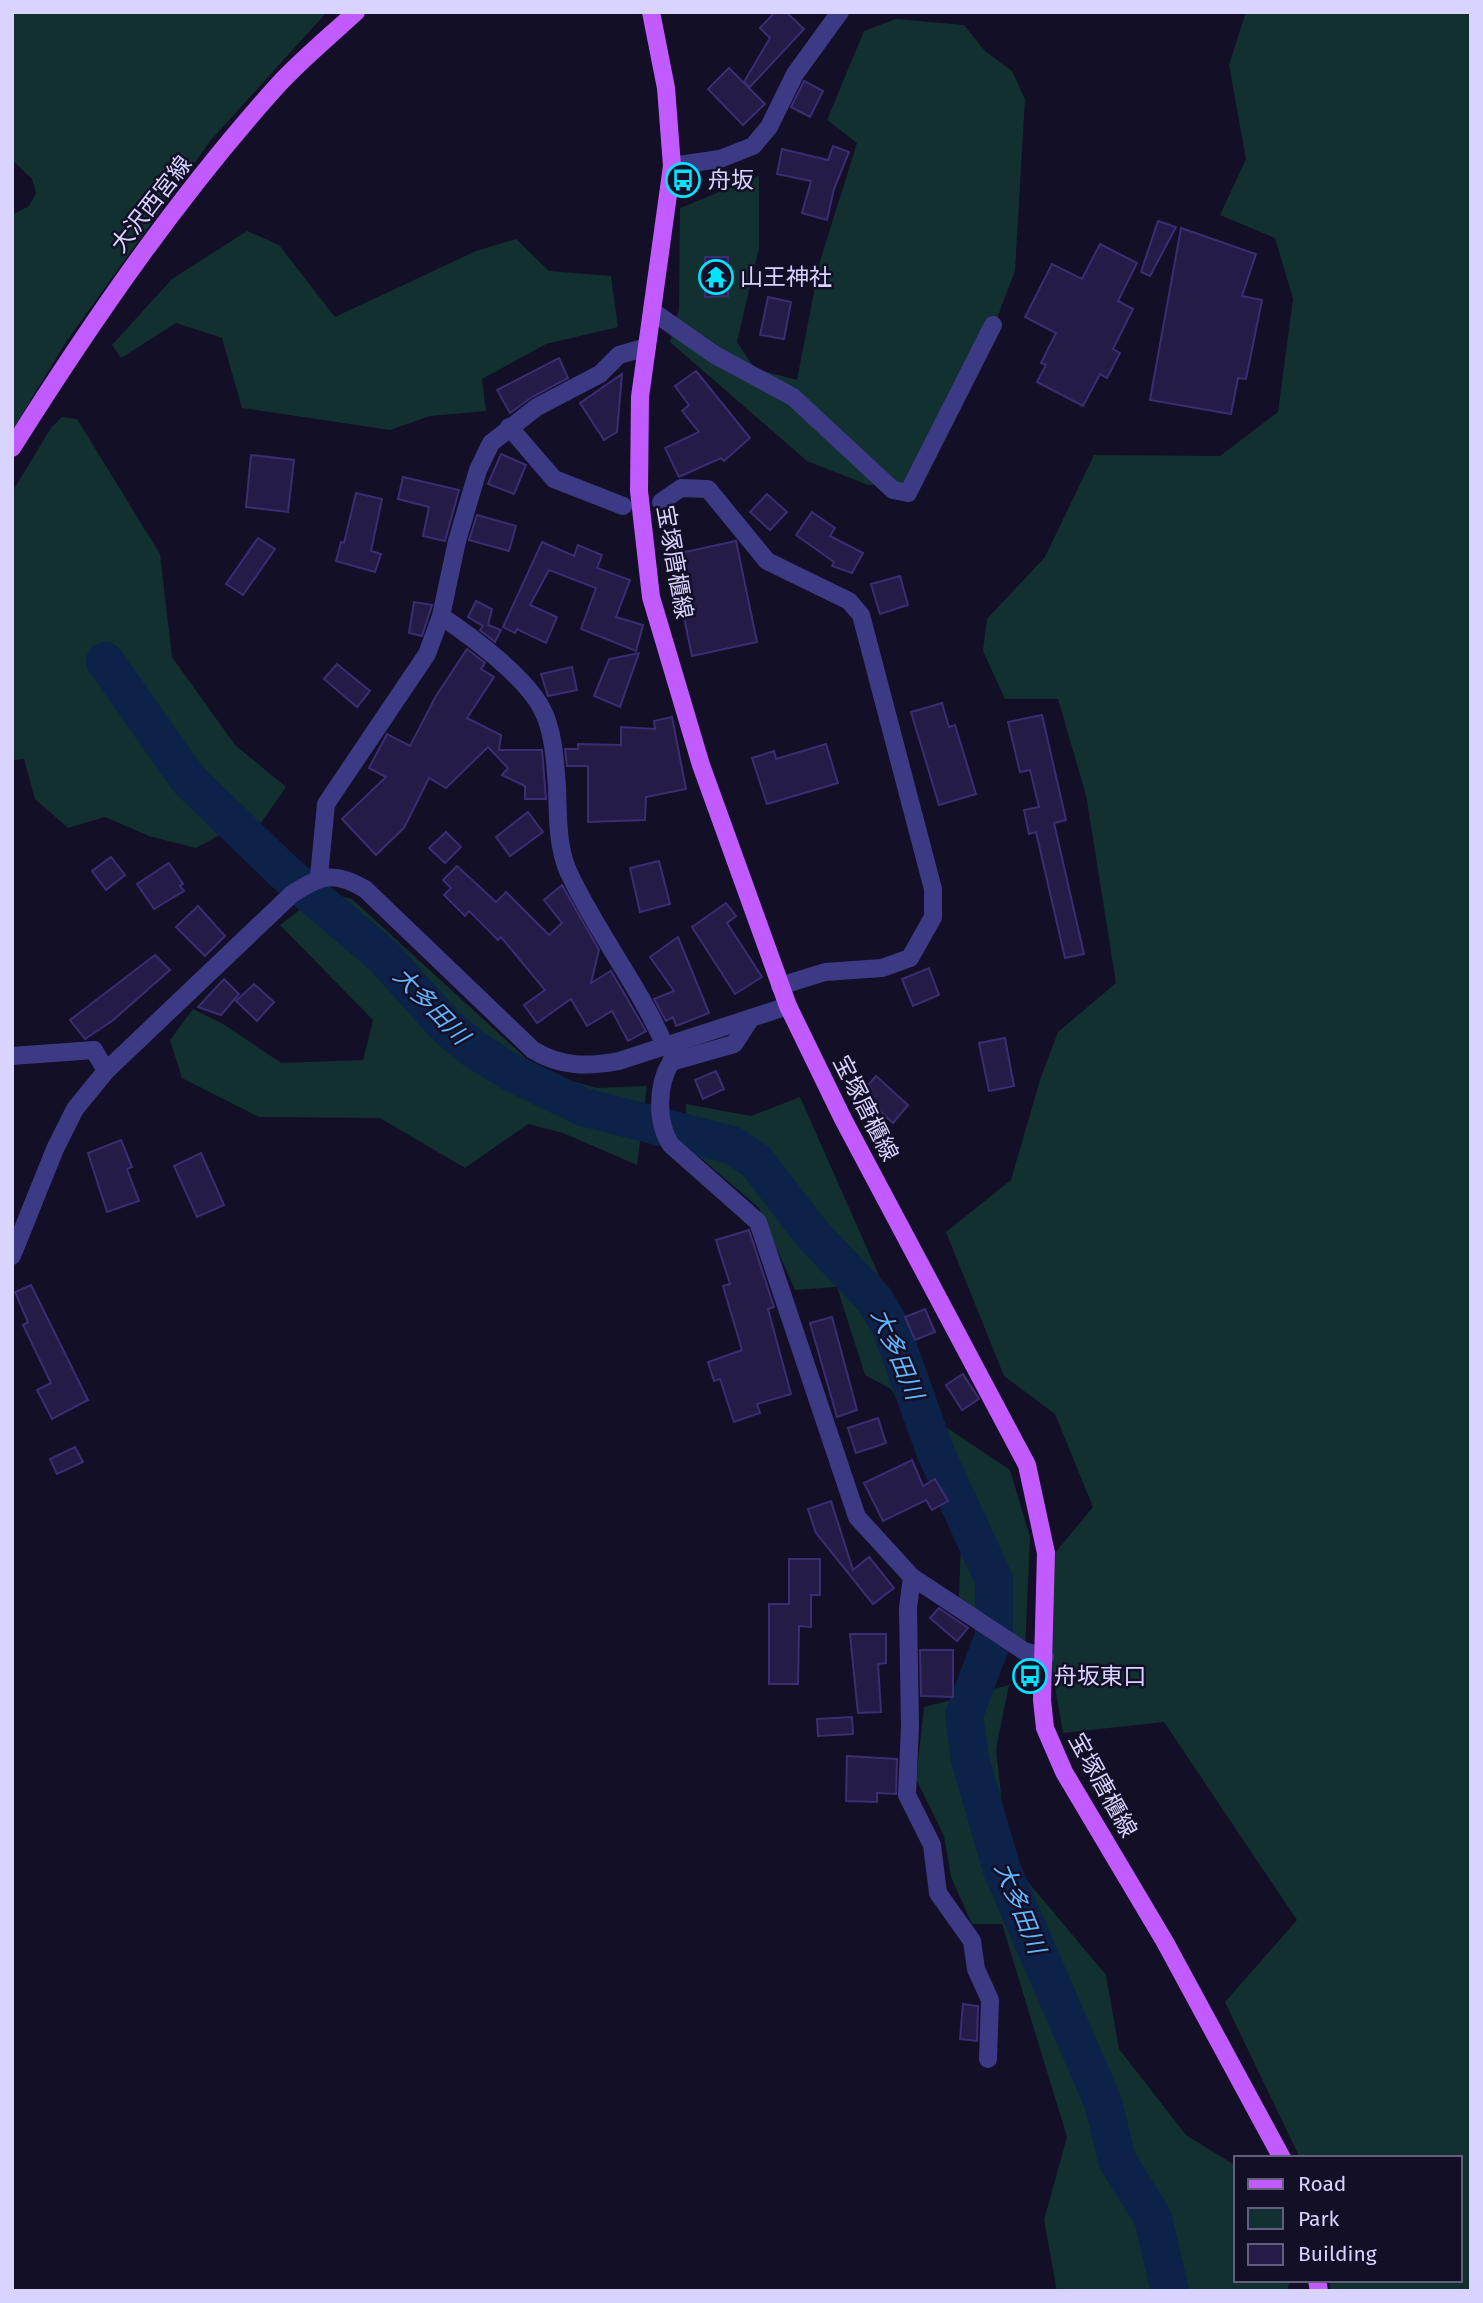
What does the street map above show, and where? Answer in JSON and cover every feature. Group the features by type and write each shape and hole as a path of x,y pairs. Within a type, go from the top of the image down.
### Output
{"main road":[{"name":"大沢西宮線","path":"12,448 73,350 150,243 279,83 356,12"},
{"name":"宝塚唐櫃線","path":"651,12 666,88 672,166 647,347 637,443 644,550 651,597 712,799 788,1006 843,1119 1027,1465 1046,1553 1042,1700 1045,1728 1064,1772 1165,1942 1271,2132 1281,2156"}],"street":[{"path":"672,166 720,159 752,146 769,127 795,74 840,12"},
{"path":"652,311 715,355 793,397 893,490 908,493 993,325"},
{"path":"319,876 326,804 427,654 441,616 457,541 478,470 491,443 509,427 570,388 600,374 619,355 647,347"},
{"path":"509,427 554,479 623,506"},
{"path":"661,502 681,488 708,489 766,561 849,601 861,615 933,888 933,918 910,958 882,968 825,972 780,986"},
{"path":"441,616 519,677 542,709 555,762 561,849 567,869 593,921 626,972 666,1048"},
{"path":"12,1256 60,1139 75,1110 106,1071 292,894 319,876 348,878 365,888 533,1050 546,1058 568,1064 595,1066 666,1048 788,1006"},
{"path":"751,1018 734,1044 671,1062 662,1078 662,1131 671,1145 758,1222 857,1517 912,1577 1024,1651 1045,1657"},
{"path":"12,1056 94,1050 106,1071"},
{"path":"912,1577 908,1608 910,1726 907,1795 932,1845 938,1893 972,1941 976,1969 990,2000 988,2059"}],"green space":[{"path":"12,12 327,12 211,140 66,342 12,431 12,215 29,206 36,193 32,179 12,160"},
{"path":"1246,12 1471,12 1471,2291 1331,2291 1329,2282 1462,2282 1462,2156 1299,2156 1225,2002 1297,1920 1164,1722 1063,1733 1048,1646 1055,1553 1093,1507 1055,1414 1004,1376 946,1232 1011,1180 1040,1080 1058,1032 1116,983 1086,795 1058,699 1005,699 983,651 987,619 1045,557 1094,455 1220,456 1278,412 1293,299 1275,238 1220,215 1246,159 1229,65"},
{"path":"896,19 964,25 985,51 1012,71 1025,99 1015,271 992,331 915,485 868,485 807,461 670,342 679,309 680,208 759,176 759,248 737,342 755,369 797,380 820,261 857,143 827,120 864,31"},
{"path":"247,231 279,245 335,317 476,251 516,239 549,271 611,276 618,327 546,344 482,379 486,411 430,416 390,430 242,408 222,338 176,323 121,358 112,345 172,279"},
{"path":"62,417 77,419 160,554 172,657 235,745 286,787 258,827 220,835 196,848 149,836 105,817 68,828 35,799 24,759 12,760 12,492 51,428"},
{"path":"323,892 352,899 542,1073 597,1088 647,1086 637,1165 563,1133 528,1124 465,1168 380,1118 259,1117 182,1078 170,1040 193,1009 225,1025 281,1063 363,1060 373,1020 280,925"},
{"path":"800,1097 946,1427 1010,1470 1030,1537 1025,1651 959,1597 962,1518 930,1452 891,1389 865,1375 837,1287 795,1290 759,1208 687,1146 686,1104 751,1116"},
{"path":"1009,1685 996,1749 1008,1858 1106,1975 1119,2049 1186,2135 1234,2165 1234,2282 1289,2282 1287,2291 1057,2291 1044,2220 1067,2137 1002,1924 972,1924 951,1877 944,1836 916,1779 924,1707"}],"building":[{"path":"775,12 786,12 804,29 750,87 744,82 770,38 760,28"},
{"path":"729,68 765,104 743,125 708,89"},
{"path":"804,81 823,91 810,117 791,107"},
{"path":"833,146 849,152 834,189 827,220 802,213 811,181 777,174 782,149 828,160"},
{"path":"1158,221 1176,227 1150,276 1141,272"},
{"path":"1181,228 1256,254 1242,296 1262,300 1246,379 1238,378 1231,414 1150,400"},
{"path":"1100,244 1137,263 1118,301 1133,309 1113,349 1120,353 1107,378 1100,374 1083,406 1037,382 1046,365 1041,363 1056,333 1025,317 1052,264 1082,279"},
{"name":"山王神社","path":"705,257 728,257 728,296 705,297"},
{"path":"768,297 791,302 784,339 760,335"},
{"path":"559,358 568,378 532,397 510,413 497,390"},
{"path":"696,371 750,438 724,461 721,458 679,477 665,448 699,432 682,411 689,405 675,386"},
{"path":"622,374 617,432 604,440 580,403"},
{"path":"501,454 526,465 514,494 488,484"},
{"path":"251,455 294,460 288,512 246,507"},
{"path":"403,477 459,490 445,541 423,536 429,507 398,499"},
{"path":"356,493 382,499 371,551 381,554 375,572 336,561 341,542 344,543"},
{"path":"767,494 787,512 770,530 750,512"},
{"path":"812,512 835,528 830,536 863,553 852,573 832,566 834,562 796,535"},
{"path":"477,515 516,526 509,551 469,540"},
{"path":"258,538 275,549 243,595 226,584"},
{"path":"736,541 757,642 692,656 671,555"},
{"path":"542,542 574,556 578,545 602,555 597,568 630,580 616,617 643,625 636,651 581,629 596,588 549,570 530,605 557,617 546,643 517,629 515,633 503,627"},
{"path":"900,576 908,605 880,614 871,584"},
{"path":"476,601 492,609 488,625 501,630 495,642 480,630 483,626 468,617"},
{"path":"414,602 432,605 422,636 409,633"},
{"path":"467,649 485,663 481,669 494,677 467,718 501,735 499,750 542,750 546,799 525,799 525,786 502,775 508,768 488,747 446,788 429,778 404,828 376,855 342,819 386,777 369,768 387,734 410,746 436,696"},
{"path":"639,653 620,707 594,696 609,659"},
{"path":"337,664 370,691 357,707 324,679"},
{"path":"572,667 577,690 548,696 541,674"},
{"path":"942,703 949,727 955,725 976,794 939,805 911,712"},
{"path":"1042,715 1066,820 1054,823 1084,954 1065,958 1036,832 1029,834 1024,810 1039,807 1030,770 1020,772 1008,722"},
{"path":"672,717 686,789 646,797 645,820 588,822 588,766 567,766 565,749 578,749 578,744 621,745 621,727 655,729 654,721"},
{"path":"826,744 838,783 767,804 752,758 774,751 776,759"},
{"path":"528,812 543,832 510,856 496,837"},
{"path":"446,832 461,847 445,863 429,848"},
{"path":"111,857 125,875 106,890 92,871"},
{"path":"659,861 670,904 640,912 630,868"},
{"path":"169,863 183,884 180,886 184,891 154,909 137,884"},
{"path":"457,866 496,902 506,892 549,935 562,923 544,900 562,885 599,950 591,983 611,971 646,1031 628,1041 612,1011 587,1026 571,999 537,1023 524,1005 545,990 501,937 498,940 469,911 465,916 444,895 451,888 443,880"},
{"path":"726,903 736,916 727,923 762,977 735,994 692,927"},
{"path":"198,906 225,936 205,956 176,927"},
{"path":"678,937 709,1013 676,1026 673,1017 666,1021 654,999 674,991 650,957"},
{"path":"155,955 170,970 112,1021 85,1039 70,1020"},
{"path":"929,968 939,995 913,1006 902,979"},
{"path":"224,979 239,994 221,1015 198,1007"},
{"path":"254,984 274,1002 257,1021 236,1001"},
{"path":"1005,1038 1014,1086 989,1091 979,1043"},
{"path":"716,1071 724,1089 703,1099 695,1080"},
{"path":"876,1076 908,1105 893,1123 861,1093"},
{"path":"121,1140 132,1167 127,1169 139,1201 107,1212 88,1153"},
{"path":"201,1153 224,1205 197,1217 174,1166"},
{"path":"749,1230 774,1307 768,1309 791,1394 757,1404 760,1413 734,1422 720,1379 714,1381 708,1362 742,1350 723,1286 730,1284 716,1240"},
{"path":"31,1285 88,1400 52,1419 37,1390 51,1383 23,1325 28,1322 15,1292"},
{"path":"925,1309 935,1332 915,1340 905,1317"},
{"path":"832,1317 857,1410 837,1417 810,1323"},
{"path":"963,1374 979,1399 962,1410 946,1385"},
{"path":"878,1418 886,1443 856,1453 848,1428"},
{"path":"75,1447 83,1462 57,1474 50,1459"},
{"path":"912,1460 923,1486 935,1479 948,1501 932,1510 926,1500 883,1521 864,1483"},
{"path":"831,1501 853,1570 869,1557 894,1588 873,1604 816,1533 808,1509"},
{"path":"789,1559 820,1559 820,1595 811,1595 811,1627 799,1626 798,1684 769,1684 769,1604 789,1604"},
{"path":"939,1608 968,1628 957,1641 930,1618"},
{"path":"850,1634 886,1634 886,1663 878,1664 881,1712 858,1713"},
{"path":"920,1650 953,1650 953,1697 921,1696"},
{"path":"852,1717 853,1734 818,1736 817,1719"},
{"path":"847,1756 897,1759 896,1794 877,1793 877,1802 846,1801"},
{"path":"963,2004 978,2006 977,2041 960,2039"}],"waterway":[{"name":"大多田川","path":"105,661 188,779 284,872 383,956 446,1026 472,1048 514,1074 583,1107 732,1145 756,1161 813,1235 875,1300 891,1328 935,1451 994,1580 994,1636 964,1715 970,1759 1002,1870 1103,2102 1117,2160 1153,2218 1170,2291"}],"place":[{"name":"舟坂","path":"683,180"},
{"name":"山王神社","path":"716,277"},
{"name":"舟坂東口","path":"1030,1676"}]}
